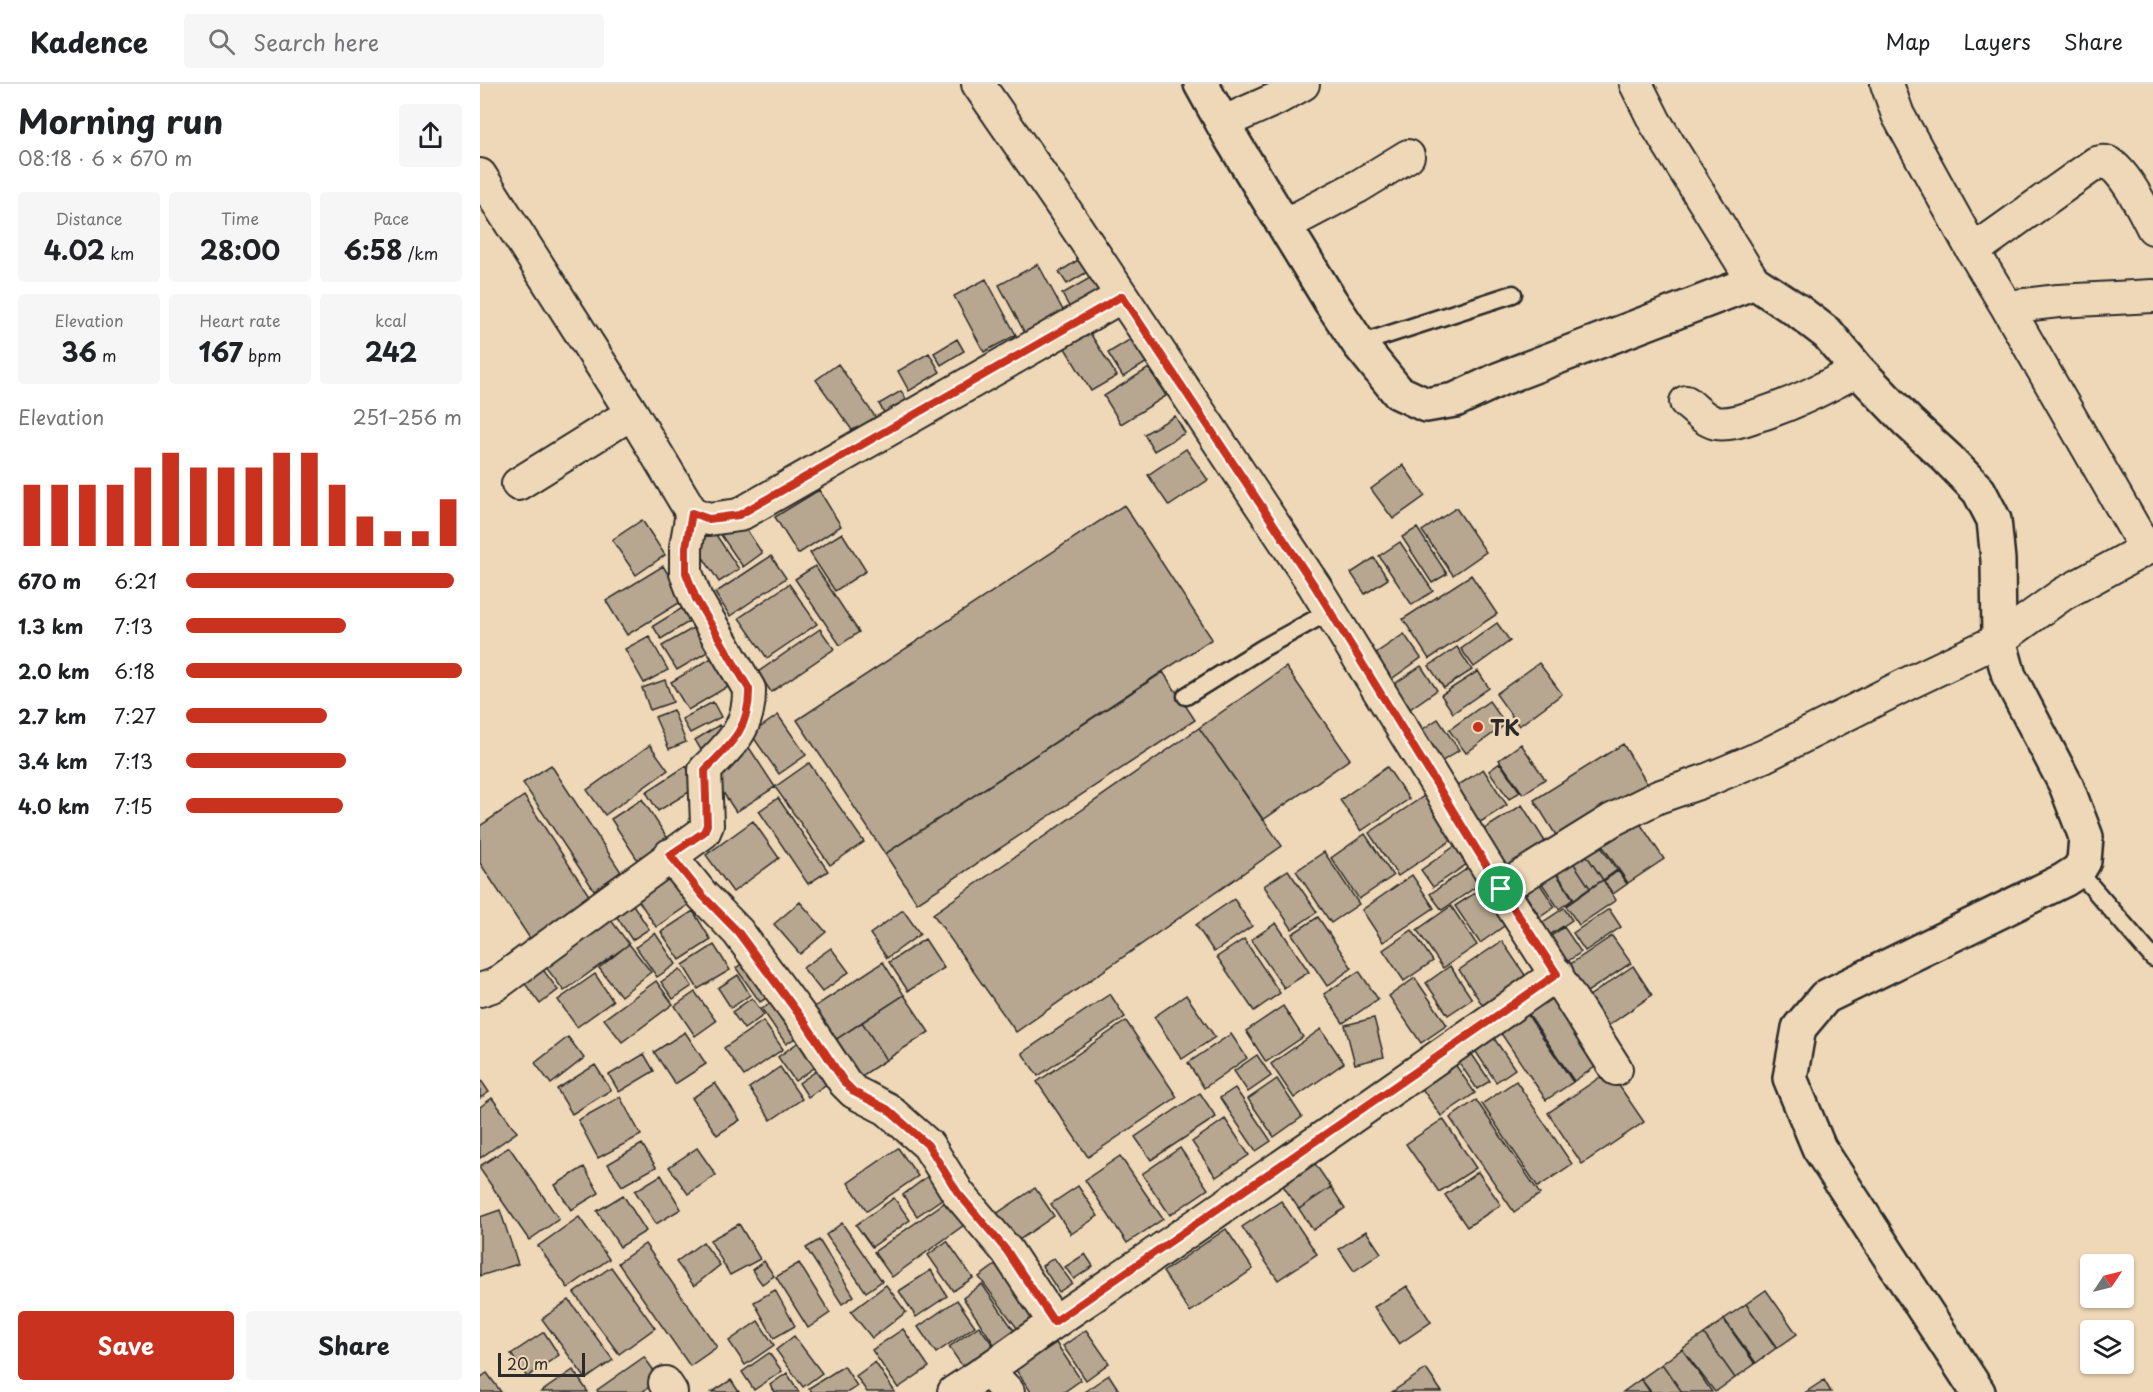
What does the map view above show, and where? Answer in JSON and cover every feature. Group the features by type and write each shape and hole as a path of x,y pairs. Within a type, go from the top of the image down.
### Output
{"street":[{"path":"978,84 1122,296 1330,611 1501,889 1616,1068"},
{"path":"1201,84 1222,123 1359,344 1398,392 1426,405 1455,400 1500,379 1754,282"},
{"path":"1222,123 1276,99 1303,84"},
{"path":"1636,84 1654,122 1754,282 1828,334 1858,370 1978,491 1994,520 1998,560 2000,640 2009,676 2066,785 2086,837 2084,861 2078,872 2042,893 1825,997 1800,1028 1790,1078 1818,1148 1978,1392"},
{"path":"1501,889 1622,815 1658,797 1707,780 1764,756 2000,640 2063,594 2150,547 1973,251 1898,115 1887,84"},
{"path":"1285,225 1359,186 1408,156"},
{"path":"1973,251 2097,163 2102,162 2118,170 2153,228"},
{"path":"480,175 632,413 692,513 709,519 732,516 747,511 1122,296"},
{"path":"2007,307 2058,301 2153,296"},
{"path":"1686,402 1705,418 1715,423 1733,423 1783,408 1858,370"},
{"path":"518,484 632,413"},
{"path":"480,990 495,985 704,832 707,825 705,770 737,738 749,706 749,689 696,599 686,573 686,547 692,513"},
{"path":"670,855 703,896 738,932 806,1024 845,1083 854,1092 887,1109 928,1145 958,1193 1007,1251 1054,1322"},
{"path":"954,1392 998,1382 1054,1322 1557,974"}],"lane":[{"path":"1359,344 1513,294"},
{"path":"1186,696 1263,648 1330,611"},
{"path":"2078,872 2153,958"}],"building":[{"path":"1086,255 1094,268 1067,284 1059,272"},
{"path":"1038,264 1065,314 1026,335 999,285"},
{"path":"1097,274 1109,295 1074,315 1062,294"},
{"path":"986,279 1016,335 984,352 954,296"},
{"path":"1088,330 1117,376 1091,391 1063,345"},
{"path":"1134,337 1149,361 1123,377 1108,353"},
{"path":"957,339 964,351 941,365 934,353"},
{"path":"929,353 940,372 909,391 898,371"},
{"path":"838,364 879,422 857,437 816,380"},
{"path":"1149,368 1166,396 1121,424 1104,396"},
{"path":"901,391 913,410 890,423 879,404"},
{"path":"1175,416 1185,433 1154,451 1144,434"},
{"path":"1186,449 1208,480 1169,506 1148,475"},
{"path":"1403,465 1425,496 1393,519 1371,489"},
{"path":"819,490 841,526 798,554 775,517"},
{"path":"1124,505 1212,639 885,854 797,720"},
{"path":"1456,508 1486,552 1453,575 1422,531"},
{"path":"739,518 762,553 743,567 719,532"},
{"path":"642,520 665,555 636,575 612,540"},
{"path":"1417,528 1447,574 1432,583 1402,537"},
{"path":"712,529 739,569 719,582 693,542"},
{"path":"842,533 866,571 835,591 810,553"},
{"path":"1400,542 1433,591 1412,605 1379,556"},
{"path":"771,556 786,578 730,616 715,593"},
{"path":"1374,558 1388,579 1365,594 1351,573"},
{"path":"663,566 684,600 627,635 606,601"},
{"path":"815,566 859,632 840,645 795,579"},
{"path":"1471,575 1497,614 1429,659 1403,619"},
{"path":"789,584 817,624 767,658 739,618"},
{"path":"684,607 692,620 661,639 653,626"},
{"path":"1497,623 1510,641 1474,667 1461,649"},
{"path":"695,627 709,651 677,670 662,646"},
{"path":"820,629 834,649 771,692 758,672"},
{"path":"1404,634 1421,658 1390,680 1373,655"},
{"path":"649,636 668,670 644,683 625,649"},
{"path":"1457,647 1472,670 1444,688 1429,666"},
{"path":"715,656 732,684 688,710 671,682"},
{"path":"1539,663 1562,694 1519,726 1496,694"},
{"path":"1421,666 1437,690 1404,713 1387,689"},
{"path":"1286,667 1350,759 1263,820 1199,728"},
{"path":"1478,671 1489,688 1453,713 1441,695"},
{"path":"1163,672 1195,720 917,903 885,854"},
{"path":"665,680 673,702 650,710 642,688"},
{"name":"TK","path":"1489,701 1506,724 1466,753 1449,730"},
{"path":"713,702 721,717 690,733 682,719"},
{"path":"673,710 686,742 669,749 655,717"},
{"path":"778,715 806,755 779,774 751,734"},
{"path":"1438,719 1459,750 1441,762 1420,731"},
{"path":"719,725 730,743 706,758 695,740"},
{"path":"1199,728 1282,846 1016,1032 933,914"},
{"path":"1521,744 1545,779 1523,794 1499,760"},
{"path":"1623,744 1651,790 1562,845 1534,800"},
{"path":"650,745 668,770 605,815 587,790"},
{"path":"748,746 775,787 736,812 709,771"},
{"path":"809,763 864,842 830,865 775,787"},
{"path":"1500,763 1520,792 1509,799 1489,771"},
{"path":"551,765 621,872 594,890 523,783"},
{"path":"686,766 699,786 658,811 646,792"},
{"path":"1387,767 1409,799 1361,831 1340,800"},
{"path":"1483,769 1507,805 1471,828 1448,792"},
{"path":"1430,792 1459,835 1398,876 1369,833"},
{"path":"524,796 592,900 531,940 480,863 480,826"},
{"path":"778,798 828,871 808,884 759,811"},
{"path":"642,799 670,842 639,862 611,819"},
{"path":"1522,805 1546,843 1502,871 1478,833"},
{"path":"1633,813 1664,859 1628,883 1597,838"},
{"path":"753,821 779,858 733,892 706,855"},
{"path":"1365,834 1393,876 1359,899 1331,858"},
{"path":"1597,841 1617,870 1603,880 1583,850"},
{"path":"1455,846 1467,864 1433,887 1421,870"},
{"path":"1583,850 1603,880 1590,888 1570,858"},
{"path":"1324,852 1359,904 1331,923 1296,871"},
{"path":"1570,858 1590,888 1574,899 1554,869"},
{"path":"1471,866 1483,882 1442,910 1430,894"},
{"path":"668,869 691,903 656,927 633,892"},
{"path":"1553,869 1573,899 1559,909 1539,879"},
{"path":"1288,870 1317,912 1292,929 1264,886"},
{"path":"1618,871 1627,884 1613,894 1604,881"},
{"path":"1412,875 1434,908 1383,942 1362,910"},
{"path":"1534,875 1555,907 1540,917 1519,885"},
{"path":"1603,880 1616,900 1579,925 1566,906"},
{"path":"1490,883 1514,919 1480,943 1455,906"},
{"path":"626,894 649,929 632,940 609,905"},
{"path":"1234,899 1252,926 1214,952 1196,925"},
{"path":"800,902 826,932 800,954 774,924"},
{"path":"1451,906 1477,945 1443,968 1417,930"},
{"path":"1564,908 1572,920 1545,938 1537,926"},
{"path":"1609,909 1621,927 1585,951 1573,933"},
{"path":"903,910 920,934 887,958 870,934"},
{"path":"604,911 629,944 564,991 539,958"},
{"path":"693,911 711,940 680,960 661,932"},
{"path":"1318,917 1352,968 1327,986 1292,934"},
{"path":"1276,923 1309,972 1284,988 1251,940"},
{"path":"1564,927 1581,952 1564,964 1547,939"},
{"path":"1412,930 1433,961 1404,981 1383,950"},
{"path":"655,933 676,964 657,977 636,947"},
{"path":"1612,936 1631,963 1584,994 1566,967"},
{"path":"925,939 944,968 908,991 889,962"},
{"path":"1244,939 1280,993 1254,1011 1217,957"},
{"path":"1502,941 1529,981 1486,1010 1459,970"},
{"path":"629,944 651,972 621,996 599,968"},
{"path":"714,945 730,970 698,989 683,965"},
{"path":"831,948 849,972 822,992 803,968"},
{"path":"751,957 776,992 760,1002 736,968"},
{"path":"536,960 558,990 540,1004 517,973"},
{"path":"883,962 904,995 826,1046 805,1013"},
{"path":"1450,966 1472,999 1448,1015 1426,983"},
{"path":"1633,966 1652,995 1605,1028 1585,999"},
{"path":"680,969 692,986 673,999 661,982"},
{"path":"1359,971 1378,999 1343,1023 1324,994"},
{"path":"595,974 613,1001 577,1027 558,1000"},
{"path":"738,975 750,995 731,1008 718,988"},
{"path":"1415,978 1447,1025 1421,1043 1389,996"},
{"path":"656,981 673,1004 622,1042 604,1019"},
{"path":"1554,987 1604,1061 1574,1081 1524,1007"},
{"path":"695,992 716,1021 695,1036 675,1006"},
{"path":"1110,994 1125,1017 1038,1076 1022,1053"},
{"path":"904,995 929,1032 886,1060 862,1022"},
{"path":"1186,995 1215,1037 1182,1059 1154,1017"},
{"path":"780,997 804,1032 786,1044 762,1009"},
{"path":"752,998 764,1015 744,1029 732,1012"},
{"path":"1283,1006 1303,1037 1266,1062 1246,1031"},
{"path":"1523,1008 1573,1082 1546,1100 1496,1026"},
{"path":"1374,1018 1384,1057 1355,1064 1345,1025"},
{"path":"763,1021 783,1049 744,1076 724,1048"},
{"path":"1126,1021 1177,1097 1088,1157 1037,1082"},
{"path":"862,1022 886,1060 851,1083 826,1046"},
{"path":"1321,1029 1344,1063 1294,1098 1271,1064"},
{"path":"685,1032 706,1064 675,1084 654,1052"},
{"path":"1231,1034 1247,1058 1204,1088 1188,1063"},
{"path":"1491,1034 1515,1069 1496,1082 1472,1046"},
{"path":"807,1036 824,1061 795,1081 778,1057"},
{"path":"568,1037 584,1058 551,1084 535,1063"},
{"path":"1467,1047 1490,1081 1477,1089 1454,1055"},
{"path":"644,1054 654,1071 619,1092 609,1075"},
{"path":"1257,1055 1271,1076 1248,1092 1234,1071"},
{"path":"1450,1057 1475,1093 1441,1116 1416,1080"},
{"path":"828,1063 838,1076 808,1097 799,1083"},
{"path":"595,1065 611,1090 572,1114 557,1089"},
{"path":"780,1067 802,1099 771,1120 749,1088"},
{"path":"1609,1071 1644,1122 1582,1164 1548,1113"},
{"path":"480,1079 489,1092 480,1098"},
{"path":"1277,1079 1302,1117 1274,1137 1248,1099"},
{"path":"1516,1081 1572,1164 1538,1187 1482,1104"},
{"path":"715,1083 740,1120 717,1135 692,1098"},
{"path":"1235,1088 1271,1141 1256,1151 1220,1098"},
{"path":"1200,1093 1216,1117 1151,1160 1135,1137"},
{"path":"620,1097 641,1135 598,1158 578,1120"},
{"path":"492,1098 517,1132 480,1158 480,1107"},
{"path":"1476,1100 1540,1194 1514,1212 1450,1118"},
{"path":"1225,1119 1249,1155 1216,1177 1192,1142"},
{"path":"1443,1119 1476,1168 1439,1192 1406,1144"},
{"path":"642,1144 656,1167 622,1186 608,1164"},
{"path":"509,1147 559,1219 529,1240 480,1169 480,1166"},
{"path":"697,1148 716,1175 688,1194 669,1167"},
{"path":"898,1148 918,1176 867,1211 848,1183"},
{"path":"1180,1148 1208,1189 1170,1215 1142,1174"},
{"path":"1120,1156 1163,1219 1127,1243 1085,1180"},
{"path":"1311,1158 1331,1187 1299,1209 1279,1180"},
{"path":"584,1167 599,1193 571,1210 555,1185"},
{"path":"936,1170 952,1192 917,1216 903,1195"},
{"path":"1478,1172 1501,1205 1467,1227 1445,1195"},
{"path":"661,1175 681,1209 656,1224 635,1191"},
{"path":"1078,1186 1098,1216 1071,1234 1051,1204"},
{"path":"1331,1187 1345,1208 1313,1230 1299,1209"},
{"path":"1035,1188 1054,1216 1006,1249 987,1220"},
{"path":"623,1195 646,1231 620,1247 597,1211"},
{"path":"954,1196 971,1220 892,1277 874,1252"},
{"path":"894,1198 910,1220 872,1247 856,1225"},
{"path":"1281,1201 1317,1254 1278,1280 1242,1227"},
{"path":"500,1210 518,1264 480,1276 480,1217"},
{"path":"579,1217 609,1259 568,1288 538,1246"},
{"path":"842,1223 882,1281 866,1292 826,1235"},
{"path":"739,1224 760,1259 730,1275 710,1240"},
{"path":"1226,1229 1253,1269 1190,1312 1163,1272"},
{"path":"1366,1231 1381,1253 1354,1271 1339,1249"},
{"path":"819,1240 854,1296 842,1304 806,1248"},
{"path":"947,1241 973,1278 953,1291 928,1255"},
{"path":"703,1242 720,1265 694,1286 676,1262"},
{"path":"645,1244 717,1347 690,1366 618,1263"},
{"path":"1085,1254 1093,1266 1074,1279 1065,1267"},
{"path":"1005,1258 1045,1313 1020,1332 979,1277"},
{"path":"1054,1258 1072,1283 1059,1292 1042,1266"},
{"path":"764,1261 774,1276 762,1284 752,1270"},
{"path":"799,1263 830,1313 808,1328 776,1277"},
{"path":"611,1267 655,1328 619,1354 574,1293"},
{"path":"931,1270 947,1296 916,1317 899,1291"},
{"path":"982,1284 1018,1336 998,1350 963,1298"},
{"path":"886,1285 906,1312 872,1338 851,1312"},
{"path":"1407,1286 1431,1322 1399,1344 1374,1307"},
{"path":"775,1290 795,1326 774,1338 754,1302"},
{"path":"1766,1290 1797,1334 1777,1348 1746,1304"},
{"path":"569,1300 613,1360 586,1379 542,1319"},
{"path":"957,1300 975,1326 936,1353 918,1327"},
{"path":"1746,1304 1776,1348 1756,1363 1724,1319"},
{"path":"1724,1320 1755,1364 1735,1378 1704,1334"},
{"path":"758,1321 774,1345 745,1365 729,1341"},
{"path":"979,1326 996,1349 965,1370 949,1347"},
{"path":"903,1329 929,1367 898,1388 872,1350"},
{"path":"1086,1330 1109,1363 1086,1380 1063,1346"},
{"path":"544,1332 559,1355 527,1377 511,1354"},
{"path":"1704,1334 1735,1378 1715,1392 1682,1349"},
{"path":"794,1336 822,1373 803,1387 776,1350"},
{"path":"1056,1343 1081,1380 1064,1392 1031,1392 1016,1370"},
{"path":"1682,1349 1712,1392 1682,1392 1662,1364"},
{"path":"769,1353 782,1371 754,1390 742,1372"},
{"path":"644,1357 660,1379 642,1392 598,1392 597,1390"},
{"path":"875,1362 895,1392 867,1392 856,1376"},
{"path":"1662,1364 1682,1392 1651,1392 1641,1379"},
{"path":"844,1366 857,1386 848,1392 812,1392 809,1388"},
{"path":"1426,1369 1442,1392 1392,1392"},
{"path":"573,1370 588,1392 541,1392"},
{"path":"487,1373 501,1392 480,1392 480,1378"},
{"path":"787,1373 799,1392 775,1392 770,1385"},
{"path":"1109,1375 1120,1392 1084,1392"},
{"path":"1641,1379 1650,1392 1623,1392"},
{"path":"731,1380 739,1392 712,1392"},
{"path":"1824,1380 1831,1392 1806,1392"}],"place":[{"name":"TK","path":"1478,727"}],"route":[{"path":"1122,296 1314,585 1501,889 1557,974 1054,1322 1007,1251 958,1193 928,1145 887,1109 854,1092 845,1083 806,1024 738,932 703,896 670,855 704,832 707,825 705,770 737,738 749,706 749,689 696,599 686,573 686,547 692,513 709,519 739,515 1122,296"}]}
